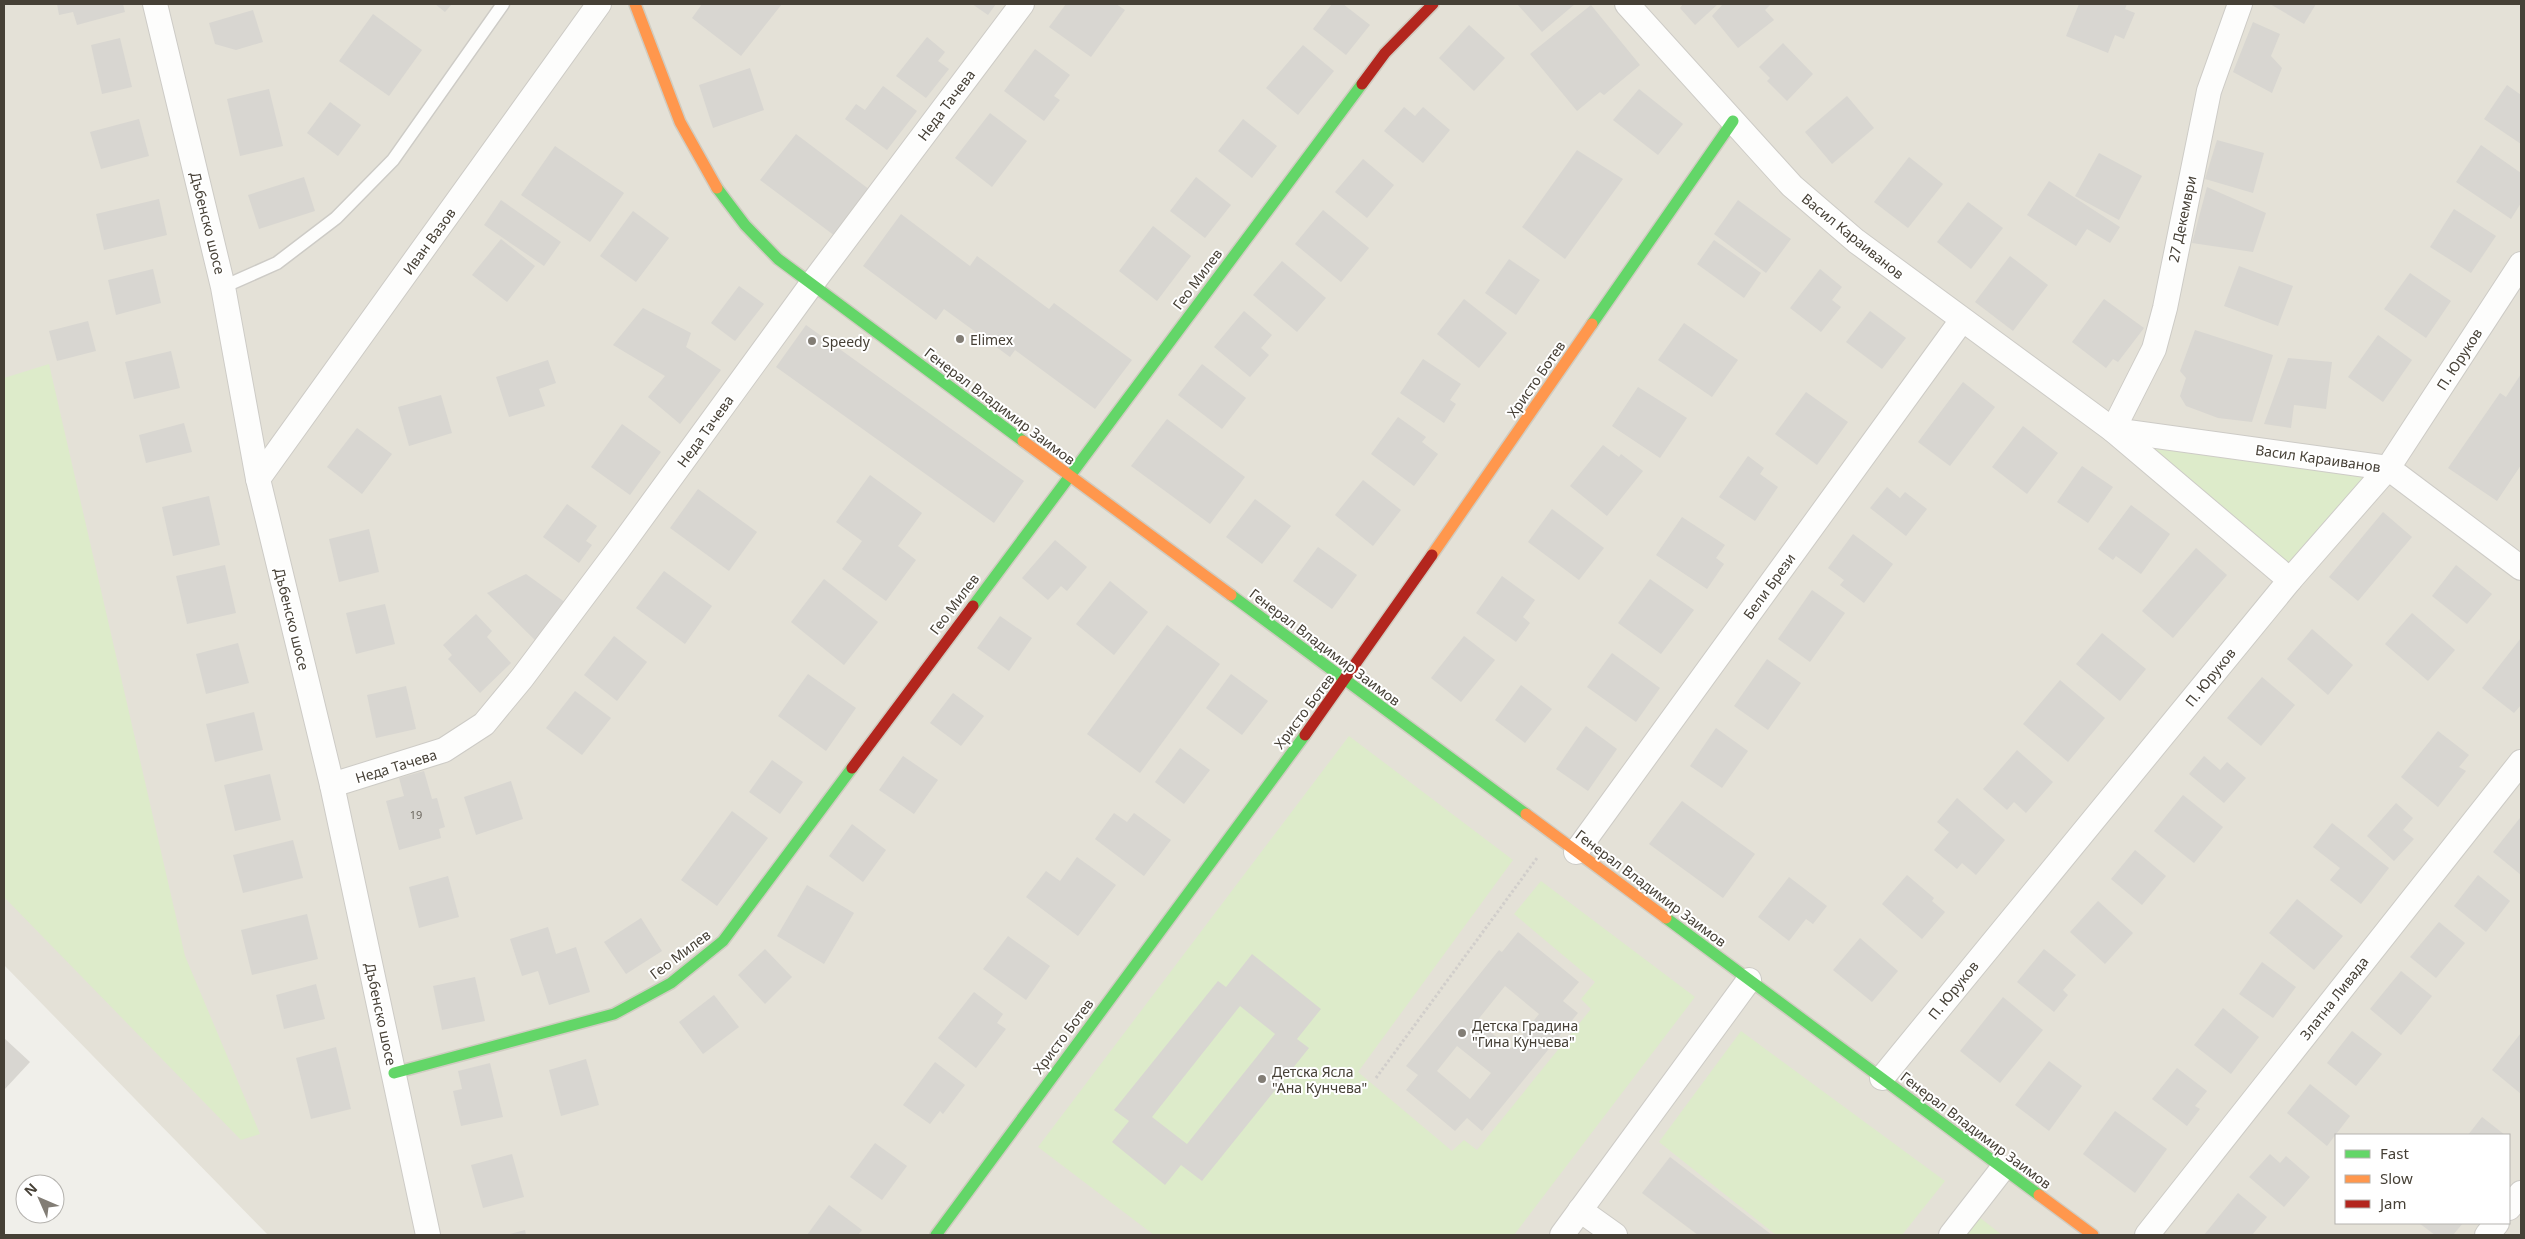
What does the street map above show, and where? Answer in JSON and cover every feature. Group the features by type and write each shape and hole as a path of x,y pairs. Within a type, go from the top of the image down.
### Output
{"street":[{"name":"Дъбенско шосе","path":"155,4 223,287 258,479 332,785 428,1235"},
{"name":"Иван Вазов","path":"258,479 600,4"},
{"name":"Генерал Владимир Заимов","path":"635,4 679,121 699,161 753,234 778,259 2093,1235"},
{"name":"Неда Тачева","path":"332,785 444,750 484,724 522,678 600,574 811,285 1022,4"},
{"name":"Гео Милев","path":"394,1073 614,1014 671,983 722,941 1385,53 1433,4"},
{"name":"27 Декември","path":"2113,430 2154,349 2165,308 2209,91 2240,4"},
{"name":"Васил Караиванов","path":"1637,8 1792,186 1856,241 2113,430 2290,580"},
{"name":"Христо Ботев","path":"936,1235 1345,681 1733,120"},
{"name":"П. Юруков","path":"1882,1078 2290,580 2388,468 2521,264"},
{"name":"Бели Брези","path":"1576,852 1962,320"},
{"name":"Васил Караиванов","path":"2113,430 2388,468 2521,568"},
{"name":"Златна Ливада","path":"2147,1235 2521,762"},
{"path":"1562,1235 1749,980"},
{"path":"1951,1235 2003,1168"},
{"path":"2510,1207 2521,1193"},
{"path":"1580,1210 1615,1235"},
{"path":"2487,1235 2496,1224"}],"lane":[{"path":"223,287 277,263 336,218 393,160 503,4"}],"path":[{"path":"1376,1078 1554,835"}],"shaded area":[{"path":"4,4 2521,4 2521,1235 268,1235 4,965"}],"green space":[{"path":"49,364 185,956 260,1134 241,1140 4,897 4,378"},
{"path":"2113,430 2388,468 2290,580"},
{"path":"1349,736 1513,860 1358,1072 1452,1151 1464,1140 1477,1150 1591,1009 1581,999 1595,982 1514,914 1541,881 1695,997 1514,1235 1154,1235 1038,1147"},
{"path":"1741,1031 1945,1181 1902,1235 1776,1235 1659,1142"},
{"path":"1979,1217 2002,1235 1966,1235"}],"building":[{"path":"57,4 123,4 125,12 77,25 73,12 59,15"},
{"path":"435,4 452,4 445,12"},
{"path":"702,4 782,4 741,56 692,18"},
{"path":"972,4 996,4 988,15"},
{"path":"1066,4 1116,4 1125,10 1091,57 1049,27"},
{"path":"1332,4 1343,4 1370,25 1346,55 1313,29"},
{"path":"1517,4 1575,4 1542,32"},
{"path":"1683,4 1718,4 1695,25 1680,8"},
{"path":"1723,4 1771,4 1765,10 1774,20 1738,48 1712,16"},
{"path":"2079,4 2127,4 2125,9 2135,13 2124,39 2115,35 2108,53 2066,36"},
{"path":"2270,4 2316,4 2304,24"},
{"path":"1591,5 1640,65 1604,95 1600,92 1577,111 1530,54"},
{"path":"253,10 263,42 236,50 215,44 209,23"},
{"path":"373,14 422,50 389,96 339,61"},
{"path":"2253,22 2280,34 2271,56 2282,68 2272,93 2233,72"},
{"path":"1469,25 1505,58 1474,91 1439,58"},
{"path":"927,37 945,52 938,61 949,69 926,98 896,76"},
{"path":"120,38 132,87 102,94 91,45"},
{"path":"1783,43 1813,74 1787,101 1767,81 1770,78 1759,67"},
{"path":"1303,45 1334,71 1298,115 1266,88"},
{"path":"1035,49 1070,75 1054,96 1060,100 1044,121 1004,91"},
{"path":"750,68 764,110 713,128 699,85"},
{"path":"2507,85 2521,95 2521,144 2484,119"},
{"path":"883,86 917,111 887,150 845,119 856,104 865,110"},
{"path":"269,89 283,146 240,156 227,99"},
{"path":"1639,89 1683,124 1658,155 1613,120"},
{"path":"1847,96 1874,128 1832,164 1805,132"},
{"path":"330,102 361,125 338,156 307,133"},
{"path":"1404,107 1415,116 1423,107 1450,130 1423,163 1384,131"},
{"path":"990,113 1027,141 992,187 955,158"},
{"path":"139,119 149,156 101,169 90,132"},
{"path":"1243,119 1277,146 1252,178 1218,151"},
{"path":"796,134 870,190 835,236 760,180"},
{"path":"2217,140 2264,153 2253,193 2205,179"},
{"path":"2481,145 2521,173 2521,203 2511,219 2456,182"},
{"path":"555,146 624,193 590,242 521,195"},
{"path":"1577,150 1623,179 1565,259 1522,227"},
{"path":"2099,153 2142,176 2119,220 2075,196"},
{"path":"1909,157 1943,184 1908,228 1874,202"},
{"path":"1363,159 1394,185 1367,218 1335,192"},
{"path":"304,177 315,211 259,229 248,195"},
{"path":"1196,177 1231,205 1205,238 1170,211"},
{"path":"2049,181 2120,227 2110,243 2087,229 2076,246 2027,215"},
{"path":"2207,187 2266,213 2253,252 2192,243"},
{"path":"159,199 167,235 104,250 96,214"},
{"path":"501,200 561,242 544,266 484,225"},
{"path":"1738,200 1791,239 1766,273 1714,234"},
{"path":"1968,202 2003,228 1971,269 1937,242"},
{"path":"2454,209 2496,236 2471,273 2430,247"},
{"path":"1323,210 1369,248 1341,282 1295,244"},
{"path":"633,211 669,238 636,282 600,256"},
{"path":"901,214 970,266 977,256 1049,309 1054,303 1132,360 1095,409 1015,350 1010,357 944,309 936,320 863,266"},
{"path":"1153,226 1191,256 1157,301 1119,271"},
{"path":"501,239 535,266 507,302 472,275"},
{"path":"1714,240 1761,273 1744,298 1697,264"},
{"path":"2010,256 2048,285 2013,331 1975,302"},
{"path":"1509,259 1540,280 1516,315 1485,293"},
{"path":"1282,261 1326,298 1297,332 1253,295"},
{"path":"2239,266 2293,286 2278,326 2224,306"},
{"path":"153,269 161,303 116,315 108,280"},
{"path":"1820,269 1842,287 1832,300 1841,307 1821,332 1790,308"},
{"path":"2410,273 2451,301 2426,338 2384,309"},
{"path":"739,286 764,304 735,341 711,323"},
{"path":"1464,299 1507,333 1479,368 1437,334"},
{"path":"2104,299 2144,328 2118,362 2113,359 2106,368 2072,342"},
{"path":"643,308 691,333 686,347 721,370 680,424 648,397 665,376 613,345"},
{"path":"1244,311 1272,335 1261,348 1269,355 1250,377 1214,347"},
{"path":"1870,311 1906,338 1882,369 1846,342"},
{"path":"88,321 96,351 57,361 49,331"},
{"path":"1684,323 1738,360 1712,397 1658,360"},
{"path":"806,325 1024,481 994,523 776,367"},
{"path":"2195,330 2273,355 2252,422 2218,418 2186,406 2180,396 2186,378 2180,371"},
{"path":"2378,335 2412,360 2383,402 2348,377"},
{"path":"171,351 180,388 134,399 125,362"},
{"path":"2288,358 2332,362 2326,409 2294,405 2291,428 2264,424"},
{"path":"1423,359 1461,384 1450,400 1456,404 1444,423 1400,393"},
{"path":"548,360 556,383 539,389 545,406 509,417 496,377"},
{"path":"1202,364 1246,398 1222,429 1178,395"},
{"path":"2521,374 2521,465 2497,501 2448,468 2500,393 2506,397"},
{"path":"1963,382 1995,407 1950,466 1918,442"},
{"path":"1638,387 1687,418 1660,458 1612,426"},
{"path":"1806,392 1848,422 1817,465 1775,434"},
{"path":"441,395 452,433 409,446 398,407"},
{"path":"1398,417 1426,437 1422,442 1438,454 1414,486 1371,454"},
{"path":"1167,419 1245,477 1210,524 1131,466"},
{"path":"184,423 192,452 146,463 139,435"},
{"path":"622,424 661,452 630,495 591,467"},
{"path":"2023,426 2058,453 2027,494 1992,467"},
{"path":"357,428 392,454 362,494 327,467"},
{"path":"1603,445 1619,457 1621,454 1643,471 1607,516 1570,486"},
{"path":"1748,456 1764,468 1760,474 1778,487 1755,521 1719,497"},
{"path":"2082,466 2113,487 2088,523 2057,502"},
{"path":"870,475 922,513 898,546 916,560 886,601 842,569 862,541 836,522"},
{"path":"1363,480 1401,510 1373,546 1335,515"},
{"path":"1887,487 1900,498 1905,492 1927,509 1906,536 1870,508"},
{"path":"698,489 757,532 729,571 670,528"},
{"path":"209,496 220,545 173,556 162,507"},
{"path":"1255,499 1291,526 1262,564 1226,537"},
{"path":"567,504 597,526 586,541 592,545 579,563 543,537"},
{"path":"2131,505 2170,534 2141,574 2116,556 2113,560 2098,549"},
{"path":"1552,509 1604,548 1579,580 1528,542"},
{"path":"2383,512 2412,537 2358,601 2329,577"},
{"path":"1682,517 1725,545 1716,558 1724,564 1707,589 1656,555"},
{"path":"369,529 379,572 339,582 329,539"},
{"path":"1853,534 1893,564 1864,603 1840,585 1844,580 1828,568"},
{"path":"1055,540 1087,567 1067,591 1061,586 1048,600 1022,578"},
{"path":"1318,547 1357,575 1332,609 1293,581"},
{"path":"2196,548 2227,575 2173,638 2142,611"},
{"path":"225,565 236,613 187,624 176,576"},
{"path":"2456,565 2492,594 2467,624 2432,596"},
{"path":"664,571 712,606 685,644 636,608"},
{"path":"526,574 573,608 542,647 487,593"},
{"path":"1502,576 1535,600 1523,617 1530,623 1516,642 1476,613"},
{"path":"824,579 878,622 844,665 791,622"},
{"path":"1650,579 1694,610 1661,654 1618,623"},
{"path":"1110,581 1148,612 1114,655 1076,624"},
{"path":"1812,590 1845,613 1810,662 1778,639"},
{"path":"385,604 395,644 356,654 346,613"},
{"path":"2412,613 2455,650 2428,681 2385,644"},
{"path":"476,614 492,631 487,637 511,663 480,693 448,659 452,655 443,645"},
{"path":"1000,616 1032,638 1009,671 977,648"},
{"path":"1167,625 1220,664 1140,773 1087,734"},
{"path":"2312,629 2353,665 2328,695 2287,659"},
{"path":"2102,633 2146,669 2120,701 2076,664"},
{"path":"614,636 647,662 617,701 584,675"},
{"path":"1464,636 1495,660 1461,702 1431,678"},
{"path":"2521,638 2521,705 2514,713 2482,688"},
{"path":"238,643 249,683 206,694 196,654"},
{"path":"1612,653 1660,688 1636,722 1587,687"},
{"path":"1767,659 1801,683 1768,730 1734,706"},
{"path":"808,674 856,708 826,751 778,716"},
{"path":"1231,674 1268,701 1242,735 1206,708"},
{"path":"2262,677 2295,705 2261,746 2227,718"},
{"path":"2060,680 2105,718 2068,762 2023,724"},
{"path":"1521,685 1552,709 1525,743 1495,720"},
{"path":"406,686 416,729 376,738 367,695"},
{"path":"575,691 611,718 582,755 546,728"},
{"path":"953,693 984,716 961,746 930,723"},
{"path":"254,712 263,750 215,762 206,724"},
{"path":"1586,726 1617,749 1588,791 1556,769"},
{"path":"1716,728 1748,751 1722,788 1690,766"},
{"path":"2438,731 2469,755 2459,767 2466,771 2438,807 2401,777"},
{"path":"1180,748 1210,770 1184,804 1155,782"},
{"path":"2017,750 2053,782 2026,813 2014,802 2007,810 1983,789"},
{"path":"903,756 938,780 914,814 879,790"},
{"path":"2204,756 2220,770 2227,762 2246,778 2224,803 2189,774"},
{"path":"772,760 803,782 780,814 749,792"},
{"path":"424,771 432,799 437,798 445,827 439,829 441,838 399,850 386,801 404,796 399,778"},
{"path":"270,774 281,820 235,831 224,785"},
{"path":"511,781 523,819 476,835 464,797"},
{"path":"2183,795 2223,827 2194,863 2154,831"},
{"path":"1957,798 2005,840 1976,875 1962,863 1957,869 1934,850 1949,832 1937,822"},
{"path":"1682,801 1755,854 1723,898 1649,844"},
{"path":"2396,803 2413,818 2403,830 2414,839 2394,861 2367,836"},
{"path":"732,811 768,838 717,906 681,880"},
{"path":"1114,813 1127,822 1134,813 1171,840 1144,876 1095,839"},
{"path":"2521,819 2521,875 2493,852"},
{"path":"2332,823 2389,868 2361,904 2330,880 2340,868 2313,847"},
{"path":"852,824 886,850 863,882 829,856"},
{"path":"293,840 303,878 243,893 233,855"},
{"path":"2135,850 2166,876 2142,905 2111,879"},
{"path":"1077,857 1116,885 1078,936 1026,897 1046,871 1060,881"},
{"path":"1907,875 1934,898 1932,901 1945,912 1922,939 1882,904"},
{"path":"2478,875 2510,901 2486,932 2454,906"},
{"path":"448,876 459,917 419,928 409,887"},
{"path":"1789,877 1827,906 1813,924 1806,919 1789,941 1758,917"},
{"path":"807,885 854,913 824,964 777,936"},
{"path":"2297,899 2343,936 2314,970 2269,933"},
{"path":"2098,901 2133,933 2105,964 2070,932"},
{"path":"307,914 318,959 252,975 241,930"},
{"path":"641,918 662,951 626,974 604,942"},
{"path":"2439,922 2465,943 2436,978 2410,957"},
{"path":"548,927 556,954 576,947 590,992 549,1005 538,971 522,976 510,939"},
{"name":"Детска Градина \"Гина Кунчева\"","path":"1518,932 1579,982 1563,1001 1578,1013 1482,1131 1467,1118 1455,1131 1406,1090 1418,1075 1406,1066 1499,950 1502,952","holes":["1505,986 1539,1014 1511,1049 1477,1021","1457,1046 1491,1073 1470,1099 1437,1071"]},
{"path":"1008,936 1050,966 1026,1000 983,969"},
{"path":"1860,938 1898,971 1872,1002 1833,970"},
{"path":"765,949 792,977 765,1004 738,975"},
{"path":"2044,949 2076,975 2063,990 2068,995 2054,1012 2017,982"},
{"name":"Детска Ясла \"Ана Кунчева\"","path":"1252,954 1321,1009 1297,1039 1309,1048 1202,1181 1181,1165 1165,1185 1112,1142 1129,1121 1114,1110 1218,981 1226,987","holes":["1240,1006 1275,1034 1187,1144 1152,1117"]},
{"path":"2262,962 2296,987 2273,1018 2239,994"},
{"path":"2401,971 2432,996 2401,1035 2370,1009"},
{"path":"475,977 485,1021 442,1030 433,986"},
{"path":"316,984 325,1019 284,1029 276,995"},
{"path":"974,992 1003,1014 997,1023 1006,1029 976,1068 938,1038"},
{"path":"714,995 739,1027 703,1054 679,1022"},
{"path":"2003,997 2043,1030 2000,1083 1960,1051"},
{"path":"2223,1008 2259,1037 2231,1074 2194,1045"},
{"path":"2352,1031 2382,1054 2356,1086 2327,1063"},
{"path":"2521,1033 2521,1094 2492,1070"},
{"path":"4,1038 30,1062 4,1090"},
{"path":"336,1047 351,1109 311,1119 296,1058"},
{"path":"586,1059 599,1105 561,1116 549,1070"},
{"path":"2049,1061 2082,1086 2049,1131 2015,1105"},
{"path":"935,1062 965,1085 943,1114 940,1111 930,1124 903,1105"},
{"path":"490,1063 503,1117 461,1126 453,1091 462,1089 458,1071"},
{"path":"2177,1068 2207,1091 2195,1106 2200,1109 2187,1126 2152,1099"},
{"path":"2310,1084 2350,1116 2327,1146 2287,1113"},
{"path":"2115,1111 2167,1149 2135,1193 2083,1154"},
{"path":"2482,1117 2504,1134 2469,1134"},
{"path":"875,1143 907,1166 882,1200 850,1177"},
{"path":"512,1154 524,1197 483,1208 471,1165"},
{"path":"2270,1154 2280,1163 2286,1156 2310,1177 2284,1207 2249,1177"},
{"path":"1670,1157 1772,1235 1698,1235 1642,1193"},
{"path":"2238,1193 2267,1217 2252,1235 2204,1235"},
{"path":"829,1205 862,1230 858,1235 807,1235"},
{"path":"2420,1224 2462,1224 2453,1235 2435,1235"},
{"path":"525,1230 526,1235 506,1235"}],"traffic: fast":[{"path":"973,606 1362,84"},
{"path":"1592,324 1733,121"},
{"path":"717,188 745,225 778,259 1023,441"},
{"path":"1231,595 1526,814"},
{"path":"936,1235 1305,735"},
{"path":"394,1073 614,1014 671,983 723,941 852,768"},
{"path":"1666,918 2039,1195"}],"traffic: slow":[{"path":"635,4 680,122 717,188"},
{"path":"1432,555 1592,324"},
{"path":"1023,441 1231,595"},
{"path":"1526,814 1666,918"},
{"path":"2039,1195 2093,1235"}],"traffic: jam":[{"path":"1362,84 1385,53 1433,4"},
{"path":"1305,735 1432,555"},
{"path":"852,768 973,606"}],"place":[{"name":"Elimex","path":"960,339"},
{"name":"Speedy","path":"812,341"},
{"name":"Детска Градина \"Гина Кунчева\"","path":"1462,1033"},
{"name":"Детска Ясла \"Ана Кунчева\"","path":"1262,1079"}]}
